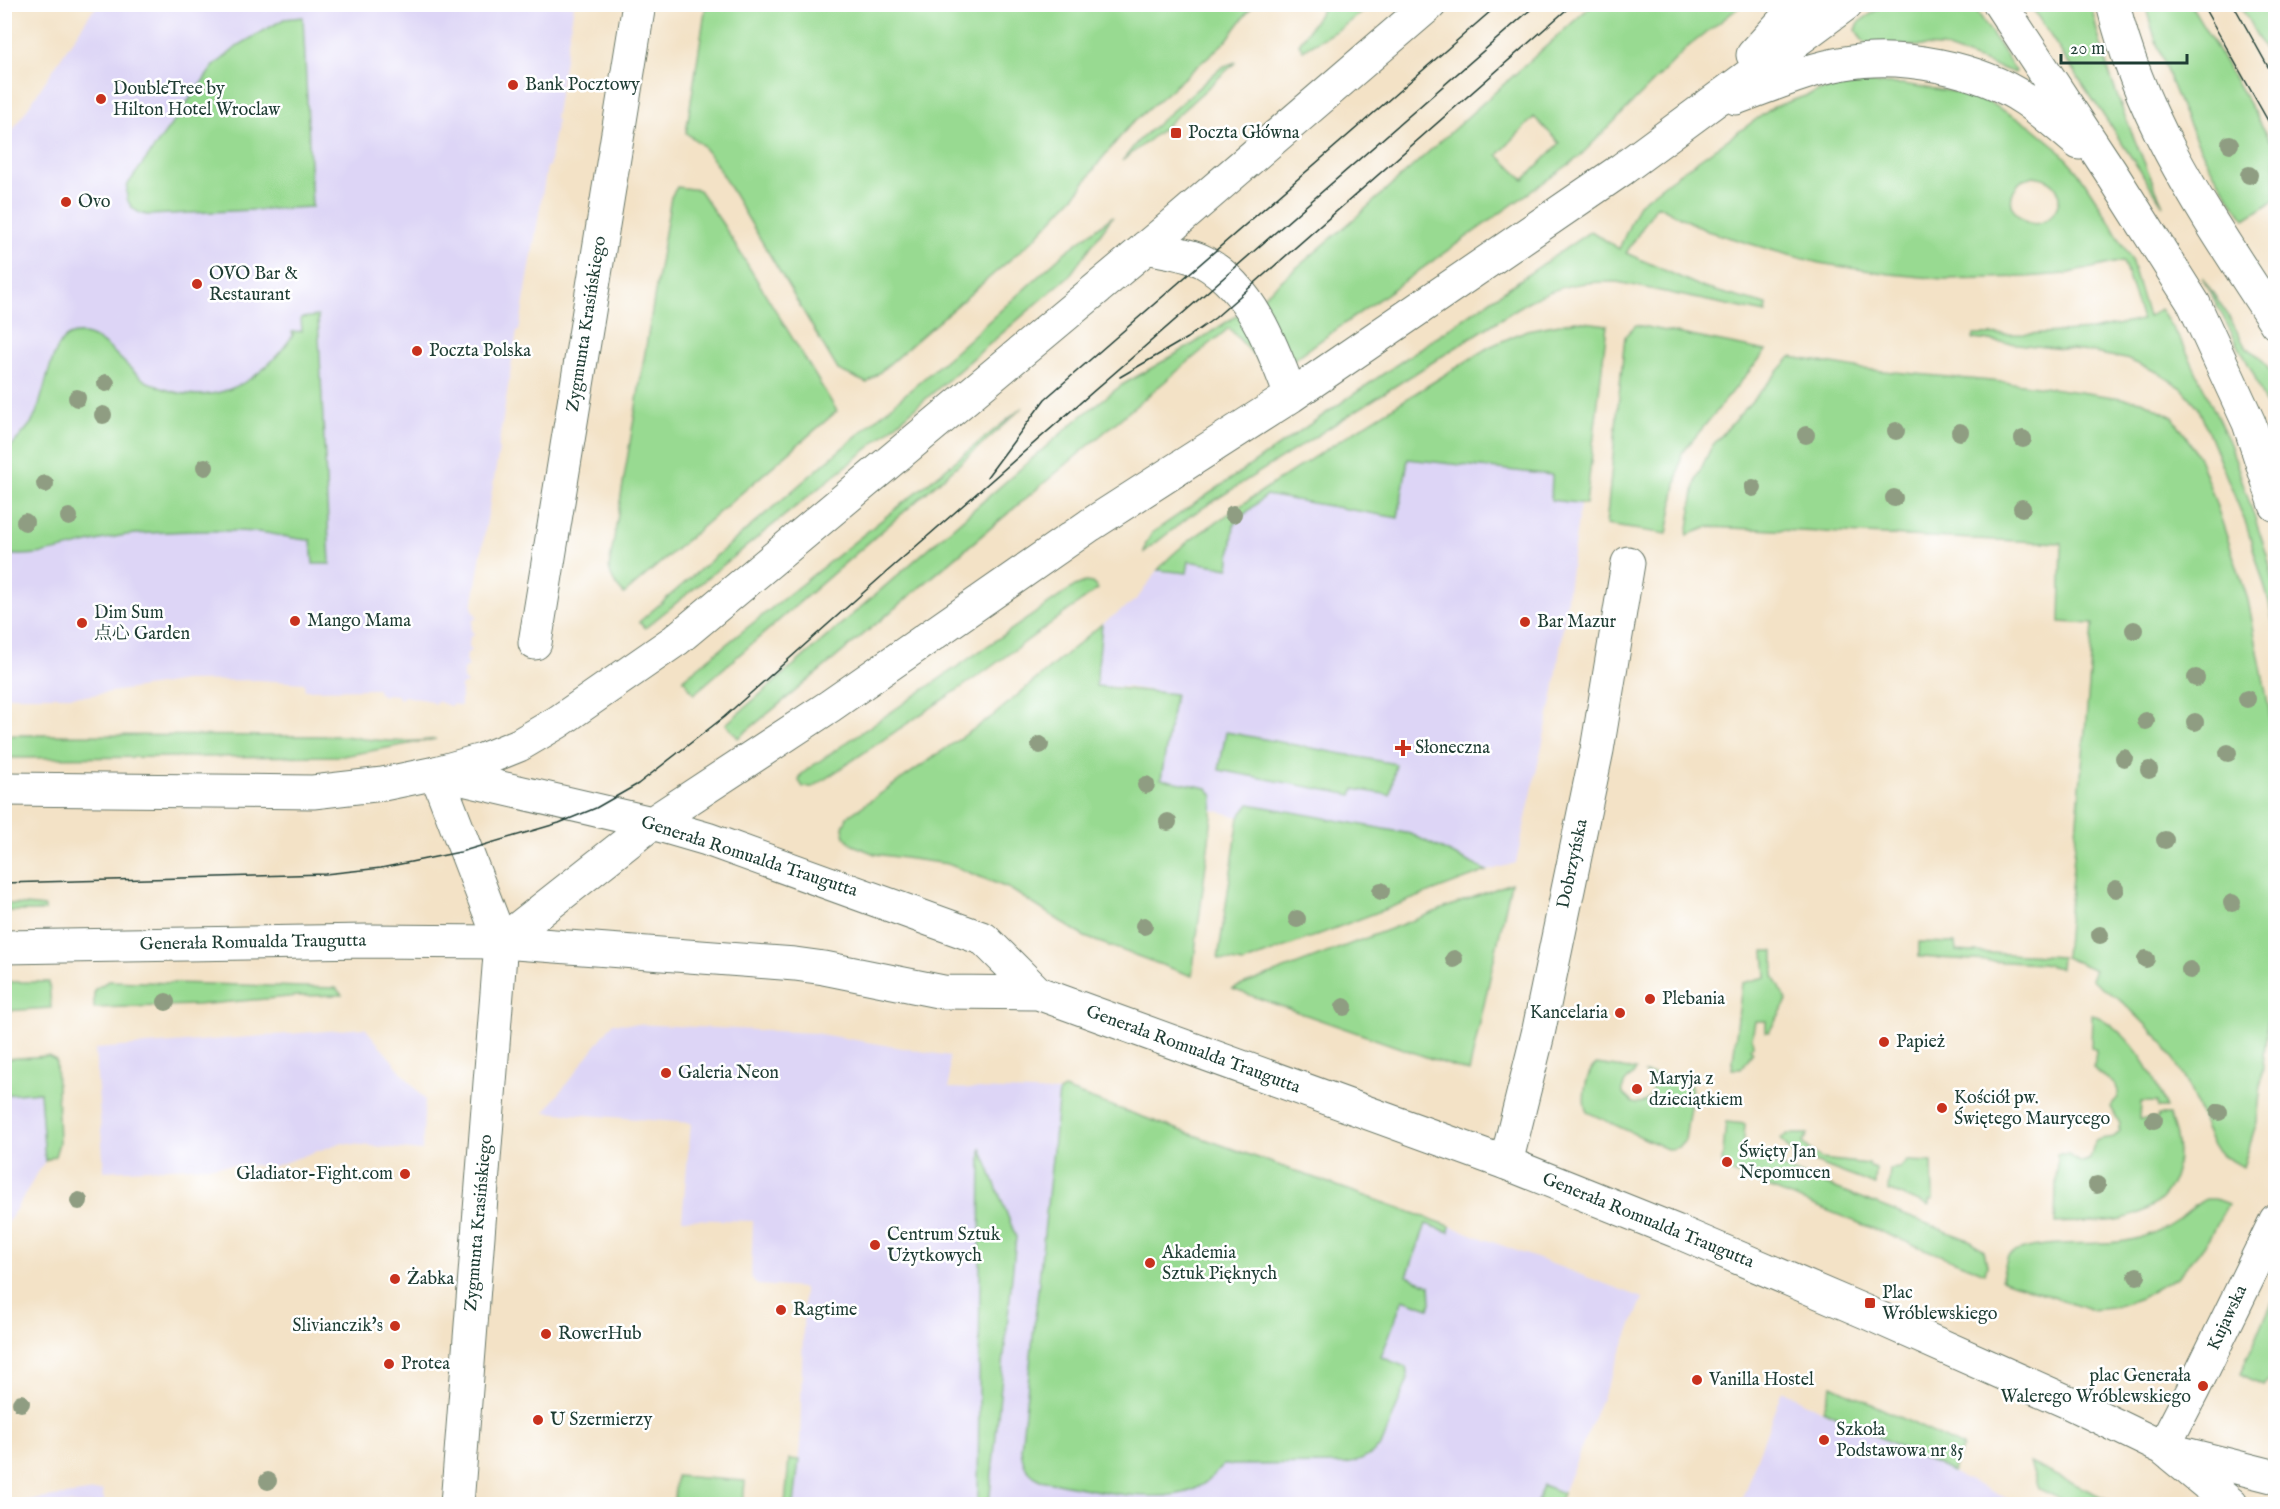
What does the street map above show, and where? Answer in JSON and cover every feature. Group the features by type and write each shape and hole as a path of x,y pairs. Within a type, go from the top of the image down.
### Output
{"main road":[{"name":"Zygmunta Krasińskiego","path":"535,643 639,4"},
{"path":"1430,4 1146,247 676,640 558,722 519,745 482,760 436,773 501,942 652,823 840,699 1090,525 1291,396 1621,170 1846,4"},
{"path":"1704,110 1799,4"},
{"path":"2000,4 2194,304 2249,423 2276,505"},
{"path":"2113,4 2122,39 2143,96 2168,150 2201,208 2276,323"},
{"path":"1704,110 1790,79 1845,63 1869,60 1932,64 1974,74 2025,99 2106,165"},
{"path":"1146,247 1204,261 1242,295 1272,344 1291,396"},
{"name":"Dobrzyńska","path":"1506,1163 1538,1034 1597,750 1628,563"},
{"name":"Generała Romualda Traugutta","path":"4,789 313,792 383,784 436,773 652,823 707,839 984,939 1038,993"},
{"name":"Generała Romualda Traugutta","path":"4,947 368,941 501,942 795,964 943,992 1038,993 1506,1163 1628,1210 1861,1309 2062,1399 2163,1448 2231,1504"},
{"name":"Zygmunta Krasińskiego","path":"457,1504 501,942"},
{"name":"Kujawska","path":"2163,1448 2276,1220"},
{"path":"2163,1448 2276,1476"}],"shaded area":[{"path":"99,4 574,5 555,119 557,120 519,331 517,331 472,607 477,618 473,620 471,630 474,634 470,637 469,646 472,651 467,653 466,662 469,666 464,669 463,679 467,684 461,686 461,706 453,704 450,706 437,701 434,704 431,701 405,696 400,699 397,695 386,694 384,696 378,692 378,689 305,690 304,683 258,680 185,681 85,696 5,696 5,142 90,14"},
{"path":"1407,459 1552,475 1552,500 1580,504 1554,692 1516,863 1487,871 1411,834 1243,810 1239,817 1213,810 1213,796 1207,788 1161,779 1175,694 1127,687 1096,686 1102,624 1137,599 1158,570 1186,573 1188,560 1229,568 1234,524 1266,495 1397,518"},
{"name":"Akademia Sztuk Pięknych","path":"613,1023 814,1033 949,1056 949,1088 1059,1092 1064,1089 1450,1226 1643,1298 1563,1493 1543,1485 1536,1504 794,1504 800,1444 804,1288 757,1285 751,1277 753,1221 682,1219 691,1123 545,1112"},
{"path":"365,1028 425,1100 422,1151 340,1143 275,1166 233,1165 104,1171 95,1049"},
{"path":"48,1056 56,1060 59,1143 55,1156 45,1161 5,1227 5,1059"},
{"name":"Szkoła Podstawowa nr 85","path":"1782,1390 1812,1406 2019,1504 1740,1504"},
{"path":"102,1490 105,1504 5,1504"}],"green space":[{"path":"706,4 1253,5 1226,41 1130,125 1077,193 1034,239 867,383 838,370 714,161 702,145 686,133"},
{"path":"1325,5 1371,5 1341,28 1303,50 1299,44"},
{"path":"1592,5 1742,5 1689,46 1578,158 1276,372 1262,364 1229,328 738,738 726,724 1079,418 1122,385 1195,343 1254,304 1354,219","holes":["1534,117 1560,143 1524,180 1498,155"]},
{"path":"1884,5 1973,5 2016,71 2015,73 1942,47 1863,42 1856,30 1859,22"},
{"path":"2030,5 2091,5 2112,82 2163,205"},
{"path":"2145,5 2191,5 2275,148 2275,200 2245,219 2212,170 2198,144 2173,89"},
{"path":"2240,5 2266,5 2275,23 2275,69"},
{"path":"303,17 312,207 148,215 133,209 127,195 128,184 213,67 239,45 284,19"},
{"path":"1236,62 1159,132 1122,161 1138,141 1222,67"},
{"path":"1860,83 1902,84 1975,95 2030,125 2054,145 2078,172 2131,259 2148,317 2160,309 2184,346 2230,444 2267,555 2275,588 2275,634 2269,602 2246,524 2198,407 2182,388 2157,372 2126,359 2089,352 1973,339 1974,335 2091,330 2142,320 2123,261 2065,274 2025,277 1943,279 1890,274 1819,263 1707,231 1657,205 1626,253 1704,288 1767,305 1766,313 1617,282 1582,283 1551,291 1529,301 1190,516 1144,552 1152,533 1591,231 1619,249 1639,204 1774,107 1819,91","holes":["2033,176 2049,181 2057,189 2059,200 2055,210 2048,218 2038,223 2028,222 2013,208 2014,190 2021,181"]},
{"path":"677,187 699,190 722,223 837,411 624,594 616,585 609,568 671,197"},
{"path":"1113,216 1070,275 871,446 645,628 639,622 957,350 1064,253"},
{"path":"2202,277 2228,315 2246,348 2259,356 2275,378 2275,430 2254,375"},
{"path":"318,316 330,564 313,564 311,540 264,533 227,531 136,534 38,554 5,554 5,453 32,422 52,361 62,341 69,336 80,334 91,336 111,349 148,382 170,391 191,395 211,394 247,381 279,353 293,335 292,332 302,331 301,318"},
{"path":"1576,321 1607,325 1586,504 1551,500 1552,475 1408,459 1398,518 1266,495 1234,524 1229,568 1189,561 1187,573 1158,570 1186,543 1271,485 1489,347 1527,330"},
{"path":"1636,325 1766,351 1682,453 1667,534 1606,525 1625,336"},
{"path":"1791,357 1862,369 2023,384 2142,401 2173,417 2199,458 2248,600 2269,708 2276,789 2276,878 2269,1009 2257,1122 2243,1167 2222,1155 2211,1143 2188,1084 2163,1042 2124,1003 2091,979 2095,970 2065,957 2093,624 2060,622 2062,543 1709,527 1687,535 1696,479 1712,446"},
{"path":"1023,407 996,432 694,694 683,679"},
{"path":"1085,582 1092,583 1098,589 984,672 813,787 803,787 799,781 801,775 808,769 1075,586"},
{"path":"1102,624 1096,686 1175,694 1161,779 1207,788 1213,796 1192,976 1085,937 1010,889 948,864 875,854 853,845 845,837 843,827 847,817 994,715"},
{"path":"1226,732 1396,764 1390,795 1354,789 1352,795 1219,770"},
{"path":"5,735 344,736 401,742 436,739 343,756 5,758"},
{"path":"1249,804 1411,834 1487,871 1243,963 1218,959 1239,817"},
{"path":"1511,883 1469,1072 1232,989"},
{"path":"4,903 45,907 45,911 5,911"},
{"path":"1919,942 1955,943 1956,951 2061,957 2060,968 2042,964 1919,957"},
{"path":"1764,951 1774,951 1774,976 1787,1001 1769,1032 1766,1032 1766,1021 1755,1021 1753,1045 1750,1049 1753,1052 1741,1069 1732,1069 1742,983 1766,977"},
{"path":"108,981 336,988 342,995 300,996 196,1005 94,1008 94,990"},
{"path":"5,982 49,982 51,1008 5,1011"},
{"path":"2092,1015 2107,1022 2125,1037 2146,1065 2166,1108 2158,1108 2157,1102 2141,1102 2140,1119 2157,1119 2158,1115 2169,1115 2175,1132 2177,1164 2174,1178 2167,1192 2143,1212 2108,1221 2055,1223 2057,1154 2069,1154 2078,1161 2087,1161 2090,1159 2097,1140 2114,1137 2120,1131 2120,1124 2111,1107 2118,1097 2116,1087 2094,1067 2096,1050 2091,1047"},
{"path":"48,1056 56,1060 59,1143 55,1156 45,1161 40,1092 5,1095 4,1059"},
{"path":"1597,1064 1636,1070 1623,1086 1623,1094 1633,1103 1644,1102 1650,1097 1651,1084 1645,1073 1682,1079 1690,1083 1692,1093 1685,1140 1676,1148 1667,1149 1587,1112 1584,1101 1587,1079"},
{"path":"1064,1089 1450,1226 1449,1232 1426,1224 1407,1276 1430,1285 1431,1303 1429,1308 1403,1299 1381,1357 1406,1367 1408,1379 1381,1446 1377,1450 1360,1460 1345,1464 1223,1465 1195,1489 1160,1496 1097,1491 1040,1480 1028,1471 1021,1449 1059,1092"},
{"path":"1726,1122 1745,1124 1743,1152 1971,1241 1984,1251 1987,1265 1985,1273 1725,1170 1722,1163"},
{"path":"1787,1134 1808,1134 1803,1143 1821,1159 1869,1164 1870,1167 1876,1169 1875,1185 1793,1154 1781,1139"},
{"path":"981,1148 1016,1237 989,1504 978,1504"},
{"path":"1907,1161 1932,1162 1933,1200 1929,1201 1929,1206 1888,1190 1890,1169 1900,1168"},
{"path":"2206,1199 2215,1199 2228,1204 2204,1246 2178,1276 2141,1298 2112,1308 2090,1310 2001,1279 2008,1256 2019,1250 2047,1245 2113,1243 2140,1238 2167,1226"},
{"path":"2275,1296 2275,1375 2263,1385 2240,1374"},
{"path":"1832,1385 1963,1447 1952,1472 1823,1410"},
{"path":"789,1459 799,1460 794,1504 785,1504"},
{"path":"2030,1463 2117,1504 2071,1504 2039,1489"},
{"path":"676,1476 745,1481 743,1504 674,1504"},
{"path":"1543,1485 1563,1493 1559,1504 1536,1504"}],"tram line":[{"path":"987,477 1045,399 1499,4"},
{"path":"4,883 325,874 381,868 460,852 559,823 596,808 638,784 724,717 882,576 1537,4"},
{"path":"1120,377 1187,338 1215,318 1573,4"},
{"path":"2202,4 2276,135"},
{"path":"2233,4 2276,81"}],"place":[{"name":"Bank Pocztowy","path":"513,85"},
{"name":"DoubleTree by Hilton Hotel Wroclaw","path":"101,99"},
{"name":"Poczta Główna","path":"1176,133"},
{"name":"Ovo","path":"66,202"},
{"name":"OVO Bar & Restaurant","path":"197,284"},
{"name":"Poczta Polska","path":"417,351"},
{"name":"Mango Mama","path":"295,621"},
{"name":"Bar Mazur","path":"1525,622"},
{"name":"Dim Sum 点心 Garden","path":"82,623"},
{"name":"Słoneczna","path":"1403,748"},
{"name":"Plebania","path":"1650,999"},
{"name":"Kancelaria","path":"1620,1013"},
{"name":"Papież","path":"1884,1042"},
{"name":"Galeria Neon","path":"666,1073"},
{"name":"Maryja z dzieciątkiem","path":"1637,1089"},
{"name":"Kościół pw. Świętego Maurycego","path":"1942,1108"},
{"name":"Święty Jan Nepomucen","path":"1727,1162"},
{"name":"Gladiator-Fight.com","path":"405,1174"},
{"name":"Centrum Sztuk Użytkowych","path":"875,1245"},
{"name":"Akademia Sztuk Pięknych","path":"1150,1263"},
{"name":"Żabka","path":"395,1279"},
{"name":"Plac Wróblewskiego","path":"1870,1303"},
{"name":"Ragtime","path":"781,1310"},
{"name":"Slivianczik's","path":"395,1326"},
{"name":"RowerHub","path":"546,1334"},
{"name":"Protea","path":"389,1364"},
{"name":"Vanilla Hostel","path":"1697,1380"},
{"name":"plac Generała Walerego Wróblewskiego","path":"2203,1386"},
{"name":"U Szermierzy","path":"538,1420"},
{"name":"Szkoła Podstawowa nr 85","path":"1824,1440"}]}
